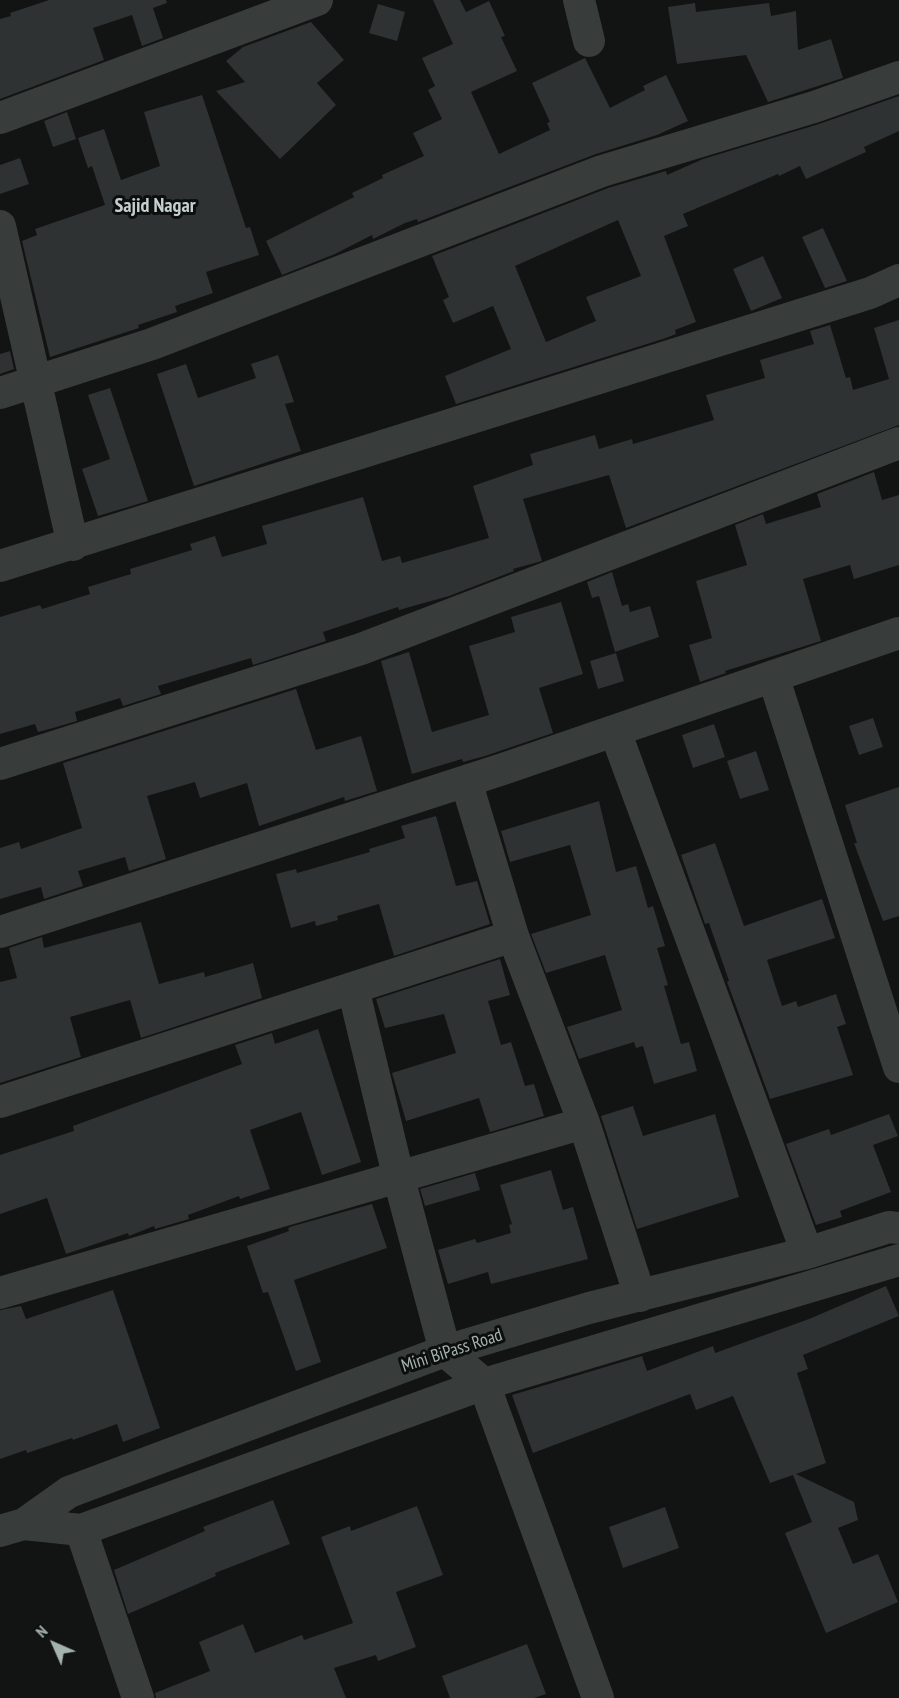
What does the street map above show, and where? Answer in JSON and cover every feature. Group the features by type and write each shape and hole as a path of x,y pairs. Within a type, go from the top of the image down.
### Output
{"street":[{"path":"0,118 317,0"},
{"path":"579,0 588,41"},
{"path":"0,393 152,344 602,171 814,107 899,76"},
{"path":"0,226 73,545"},
{"path":"0,566 73,545 870,293 899,280"},
{"path":"0,764 361,649 899,443"},
{"path":"0,932 466,781 899,633"},
{"path":"773,676 899,1067"},
{"path":"615,731 807,1253"},
{"path":"466,781 513,936 584,1123 640,1296"},
{"path":"0,1102 513,936"},
{"path":"353,988 398,1175 445,1351 484,1384 598,1698"},
{"path":"0,1293 398,1175 584,1123"},
{"name":"Mini BiPass Road","path":"12,1528 69,1492 445,1351 589,1308 807,1253 889,1227 899,1227"},
{"path":"12,1528 81,1530 484,1384 899,1260"},
{"path":"81,1530 138,1698"}],"building":[{"path":"49,0 166,0 167,3 153,8 163,38 142,46 132,15 93,28 104,60 0,99 0,19 11,16 10,13"},
{"path":"433,0 460,0 466,12 489,1 505,36 501,37 517,71 471,92 499,154 550,130 547,123 550,122 532,83 585,58 610,108 645,90 643,86 666,75 688,121 657,135 596,154 418,222 417,219 405,223 373,239 372,235 335,254 282,275 266,241 354,197 352,193 383,178 382,175 424,156 413,133 442,119 428,90 435,86 422,58 453,44"},
{"path":"695,3 696,12 769,3 771,16 796,11 798,50 831,39 843,78 768,102 746,55 677,64 668,7"},
{"path":"378,4 405,12 397,41 369,33"},
{"path":"311,22 344,60 317,83 336,105 280,159 216,91 245,82 226,61 243,47"},
{"path":"202,95 246,228 250,227 259,255 206,272 213,293 175,306 177,312 138,325 139,328 50,357 22,241 37,235 35,229 105,205 92,166 88,168 78,138 104,129 121,180 160,166 144,112"},
{"path":"899,96 899,131 864,147 866,152 806,179 800,166 683,214 688,226 664,236 696,322 675,330 676,334 666,338 456,404 445,376 511,349 493,306 453,323 443,300 449,297 432,256 608,188 666,171 667,175 703,159 819,124","holes":["618,220 641,276 586,297 596,321 546,342 515,266"]},
{"path":"67,112 76,139 53,147 44,121"},
{"path":"20,158 29,184 0,194 0,165"},
{"path":"823,228 847,281 825,288 802,237"},
{"path":"763,256 782,298 751,311 733,269"},
{"path":"899,320 899,425 626,528 609,475 523,499 542,561 513,569 514,571 449,596 399,610 398,607 323,632 326,641 253,665 251,658 158,686 161,694 123,706 120,698 75,712 77,721 53,728 38,732 35,724 0,734 0,617 40,605 42,609 90,594 88,587 131,574 130,569 192,550 190,544 215,536 222,557 267,544 262,526 363,497 382,561 400,556 402,563 489,538 473,486 533,465 530,454 595,435 599,449 632,439 633,444 714,420 706,395 765,378 760,360 814,344 810,331 830,325 846,378 850,377 853,390 889,379 874,328"},
{"path":"10,351 14,369 0,374 0,354"},
{"path":"278,355 294,402 285,404 301,451 194,486 157,374 186,364 198,398 256,378 251,364"},
{"path":"110,388 148,501 98,516 82,469 110,459 88,395"},
{"path":"874,472 882,500 899,495 899,565 854,579 850,565 803,579 821,641 725,671 726,673 700,682 689,645 712,638 696,581 747,565 735,525 763,514 766,524 821,507 817,494"},
{"path":"612,572 622,606 628,604 630,612 650,606 659,637 615,652 599,596 592,598 587,582"},
{"path":"561,602 583,674 539,688 553,733 485,756 463,762 462,759 412,774 381,661 409,652 432,732 489,715 469,646 515,632 511,617"},
{"path":"616,653 624,681 598,689 590,661"},
{"path":"296,689 316,750 361,736 377,791 345,801 344,797 259,826 247,783 200,798 195,782 147,796 166,859 129,871 125,857 78,871 83,886 44,899 41,887 0,899 0,848 19,842 21,849 82,828 63,763"},
{"path":"873,718 883,747 859,755 849,726"},
{"path":"714,724 725,757 693,768 682,735"},
{"path":"756,751 769,790 740,799 727,761"},
{"path":"899,787 899,916 883,921 854,843 857,843 845,805"},
{"path":"599,801 616,872 636,866 648,908 653,906 665,946 657,948 668,985 664,986 681,1044 689,1042 697,1071 654,1084 643,1046 636,1048 634,1042 579,1059 567,1027 622,1010 605,955 546,973 531,934 591,915 570,845 510,862 501,831"},
{"path":"436,816 456,886 477,881 490,924 394,956 379,904 337,916 338,920 316,926 315,921 291,928 276,874 296,869 297,873 370,852 369,849 405,838 401,826"},
{"path":"715,843 744,926 822,899 835,938 767,960 782,1006 796,1001 798,1007 836,994 846,1024 837,1027 853,1075 770,1099 727,982 729,981 709,923 705,924 681,855"},
{"path":"141,922 159,984 204,972 205,977 253,963 262,998 141,1038 130,1000 70,1017 81,1057 0,1083 0,982 17,978 9,948 42,937 44,948"},
{"path":"500,959 510,995 488,1001 501,1045 511,1042 525,1086 534,1084 544,1116 490,1132 479,1098 406,1121 392,1073 456,1053 444,1014 385,1028 376,999"},
{"path":"318,1029 361,1162 322,1175 301,1112 250,1130 270,1189 240,1199 239,1196 188,1215 189,1219 155,1229 154,1226 129,1236 128,1233 66,1254 47,1198 0,1214 0,1155 74,1131 73,1126 242,1064 235,1045 272,1033 275,1044"},
{"path":"633,1106 643,1136 715,1114 739,1197 637,1229 601,1116"},
{"path":"889,1114 898,1136 873,1145 891,1192 840,1211 842,1217 816,1225 786,1144 829,1129 831,1135"},
{"path":"551,1170 563,1210 573,1207 588,1259 491,1284 488,1272 448,1284 438,1250 475,1239 477,1243 511,1233 509,1225 512,1224 500,1185"},
{"path":"475,1173 480,1190 425,1206 420,1189"},
{"path":"372,1204 387,1248 294,1280 321,1362 296,1371 268,1292 263,1293 247,1246 289,1231 288,1228 293,1226"},
{"path":"886,1286 899,1316 803,1355 808,1369 797,1373 826,1463 796,1474 854,1502 858,1520 838,1528 853,1564 878,1554 898,1602 826,1633 785,1533 812,1522 793,1475 770,1483 733,1396 696,1410 690,1394 533,1453 512,1395 642,1356 647,1371 713,1346 715,1353 809,1319"},
{"path":"113,1290 160,1428 123,1442 117,1424 73,1440 72,1438 27,1453 26,1450 0,1459 0,1310 21,1306 26,1319"},
{"path":"273,1500 290,1544 215,1573 216,1576 128,1614 114,1570 205,1531 203,1527"},
{"path":"417,1506 443,1575 396,1592 416,1647 378,1661 376,1655 334,1668 346,1698 156,1698 155,1693 210,1671 199,1642 243,1624 255,1653 302,1635 304,1640 353,1623 321,1537 350,1526 351,1531"},
{"path":"665,1507 679,1548 623,1568 609,1527"},
{"path":"527,1644 546,1694 534,1698 450,1698 442,1676"}],"district":[{"name":"Sajid Nagar","path":"155,206"}]}
